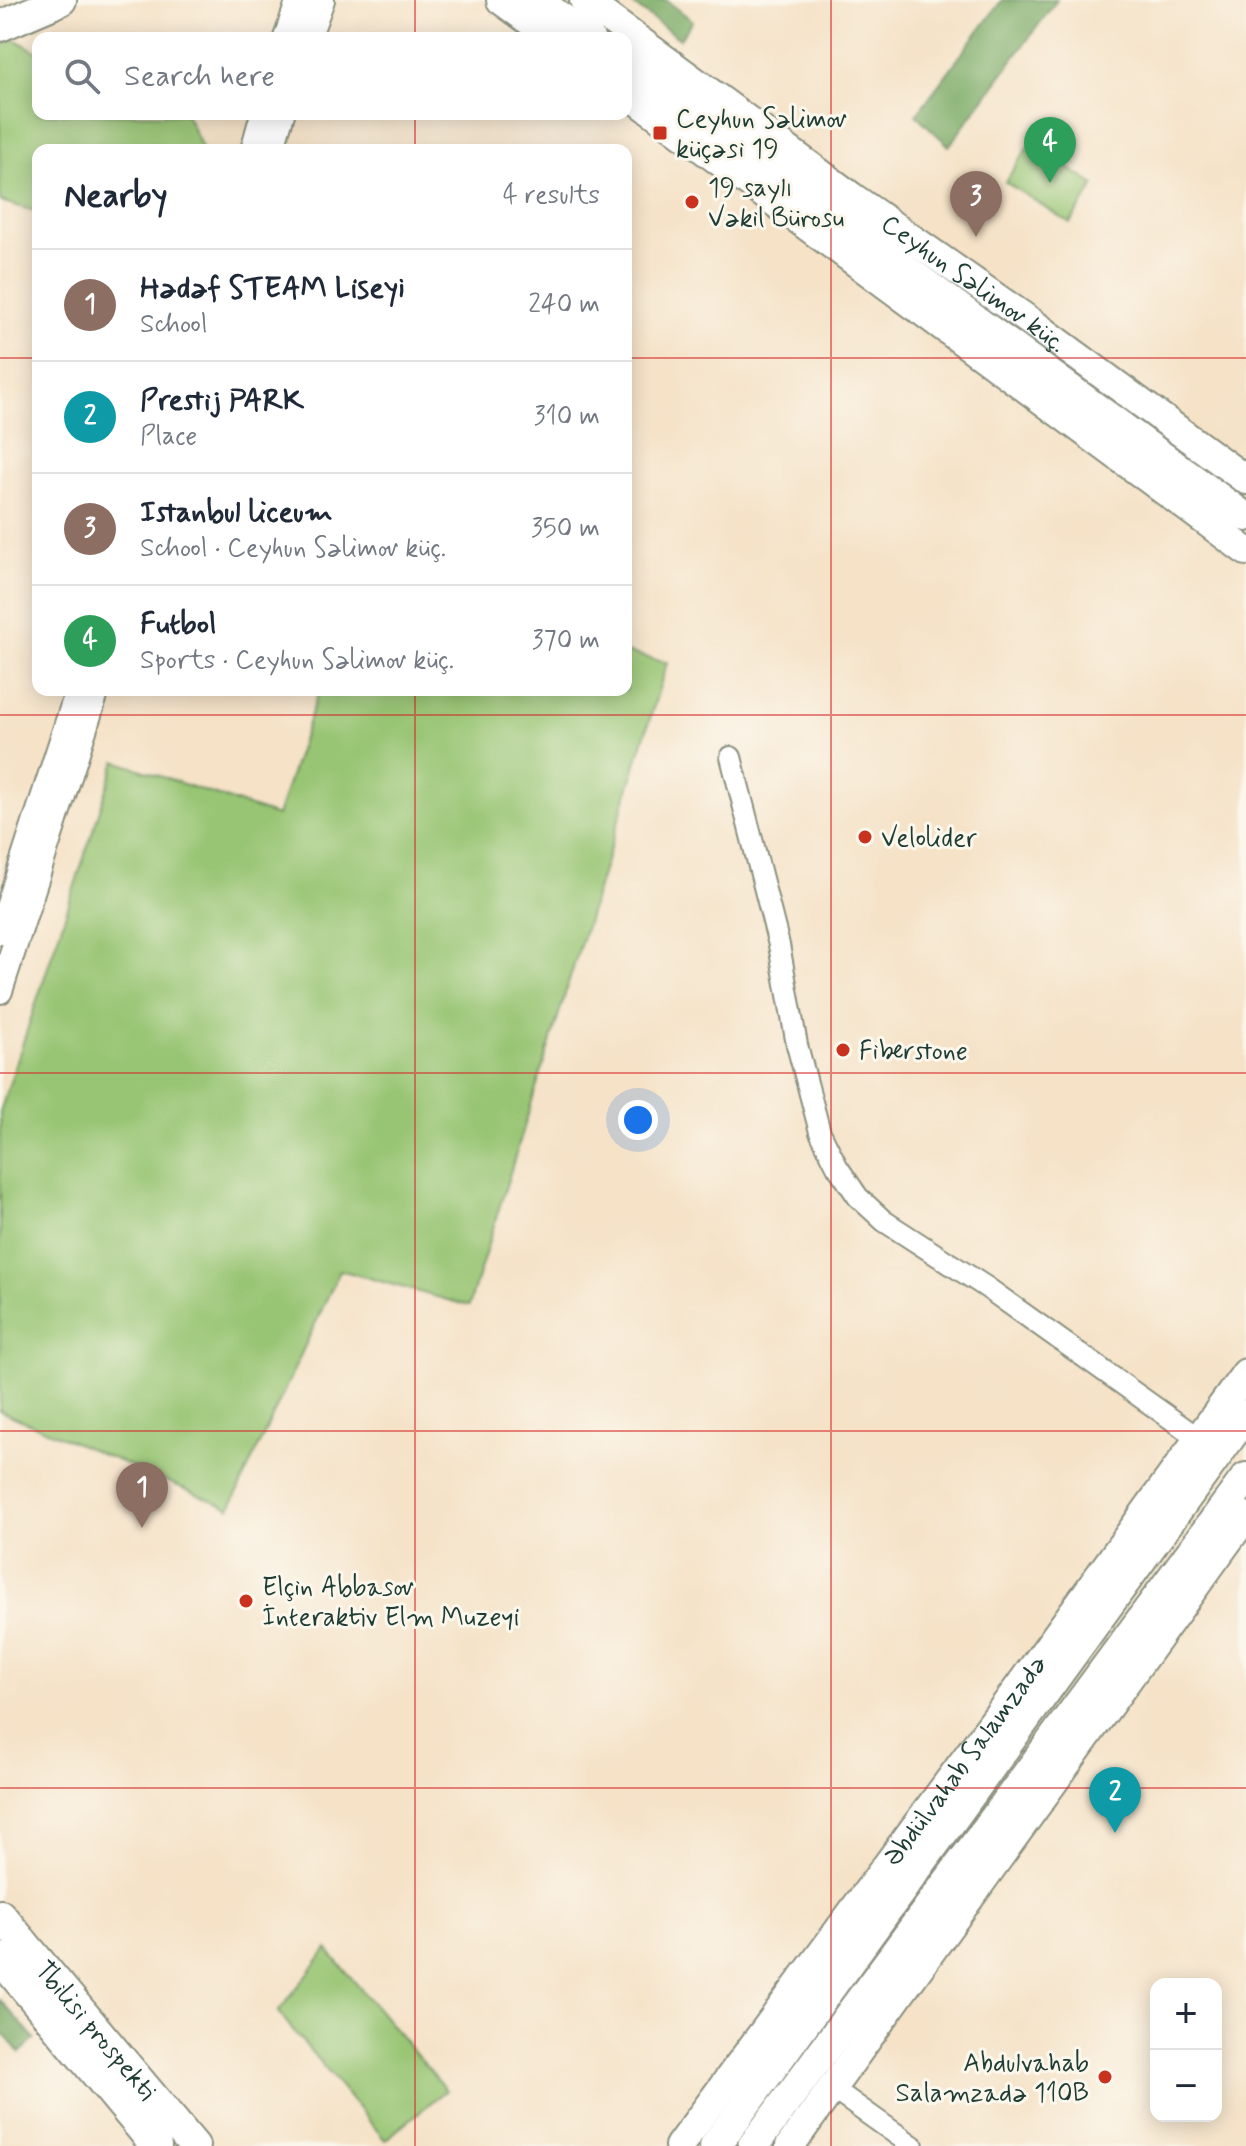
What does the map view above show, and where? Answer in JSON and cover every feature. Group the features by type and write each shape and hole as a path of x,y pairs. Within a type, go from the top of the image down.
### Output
{"main road":[{"path":"0,26 61,0"},
{"path":"501,0 545,32"},
{"path":"538,0 582,32"},
{"name":"Ceyhun Səlimov küç.","path":"584,0 628,32"},
{"name":"Ceyhun Səlimov küç.","path":"632,35 1246,480"},
{"name":"Ceyhun Səlimov küç.","path":"632,68 1246,517"},
{"name":"Ceyhun Səlimov küç.","path":"632,96 1246,551"},
{"path":"1090,436 1174,465"},
{"name":"Əbdülvahab Salamzadə","path":"679,2146 1021,1684 1246,1373"},
{"name":"Əbdülvahab Salamzadə","path":"715,2146 1246,1415"},
{"path":"1164,1529 1172,1475"},
{"path":"753,2146 1246,1478"},
{"path":"1196,1545 1243,1520"},
{"path":"790,2146 1243,1520"},
{"name":"Tbilisi prospekti","path":"0,1915 194,2146"},
{"name":"Tbilisi prospekti","path":"0,1958 156,2146"}],"street":[{"path":"288,32 299,0"},
{"path":"310,32 322,0"},
{"path":"255,144 261,120"},
{"path":"273,144 280,120"},
{"path":"0,932 76,696"},
{"path":"0,991 95,696"},
{"path":"731,757 779,945 797,1045 820,1132 837,1166 858,1197 884,1221 986,1287 1198,1438"},
{"path":"833,2089 913,2146"}],"green space":[{"path":"627,0 666,0 693,21 680,39"},
{"path":"1002,0 1057,0 949,146 916,115"},
{"path":"14,39 32,49 32,120 189,120 200,144 32,144 32,210 0,201 0,45"},
{"path":"1030,144 1095,185 1070,223 1005,182"},
{"path":"632,654 667,663 469,1306 340,1270 230,1508 0,1411 0,1112 116,761 277,816 317,696 632,696"},
{"path":"327,1949 446,2090 385,2140 278,2012"},
{"path":"0,2000 35,2039 20,2053 0,2030"}],"place":[{"name":"Ceyhun Səlimov küçəsi 19","path":"660,133"},
{"name":"Futbol","path":"1050,183"},
{"name":"19 saylı Vəkil Bürosu","path":"692,202"},
{"name":"Istanbul liceum","path":"976,237"},
{"name":"Velolider","path":"865,837"},
{"name":"Fiberstone","path":"843,1050"},
{"name":"Hədəf STEAM Liseyi","path":"142,1528"},
{"name":"Elçin Abbasov İnteraktiv Elm Muzeyi","path":"246,1601"},
{"name":"Prestij PARK","path":"1115,1833"},
{"name":"Abdulvahab Salamzadə 110B","path":"1105,2077"}]}
